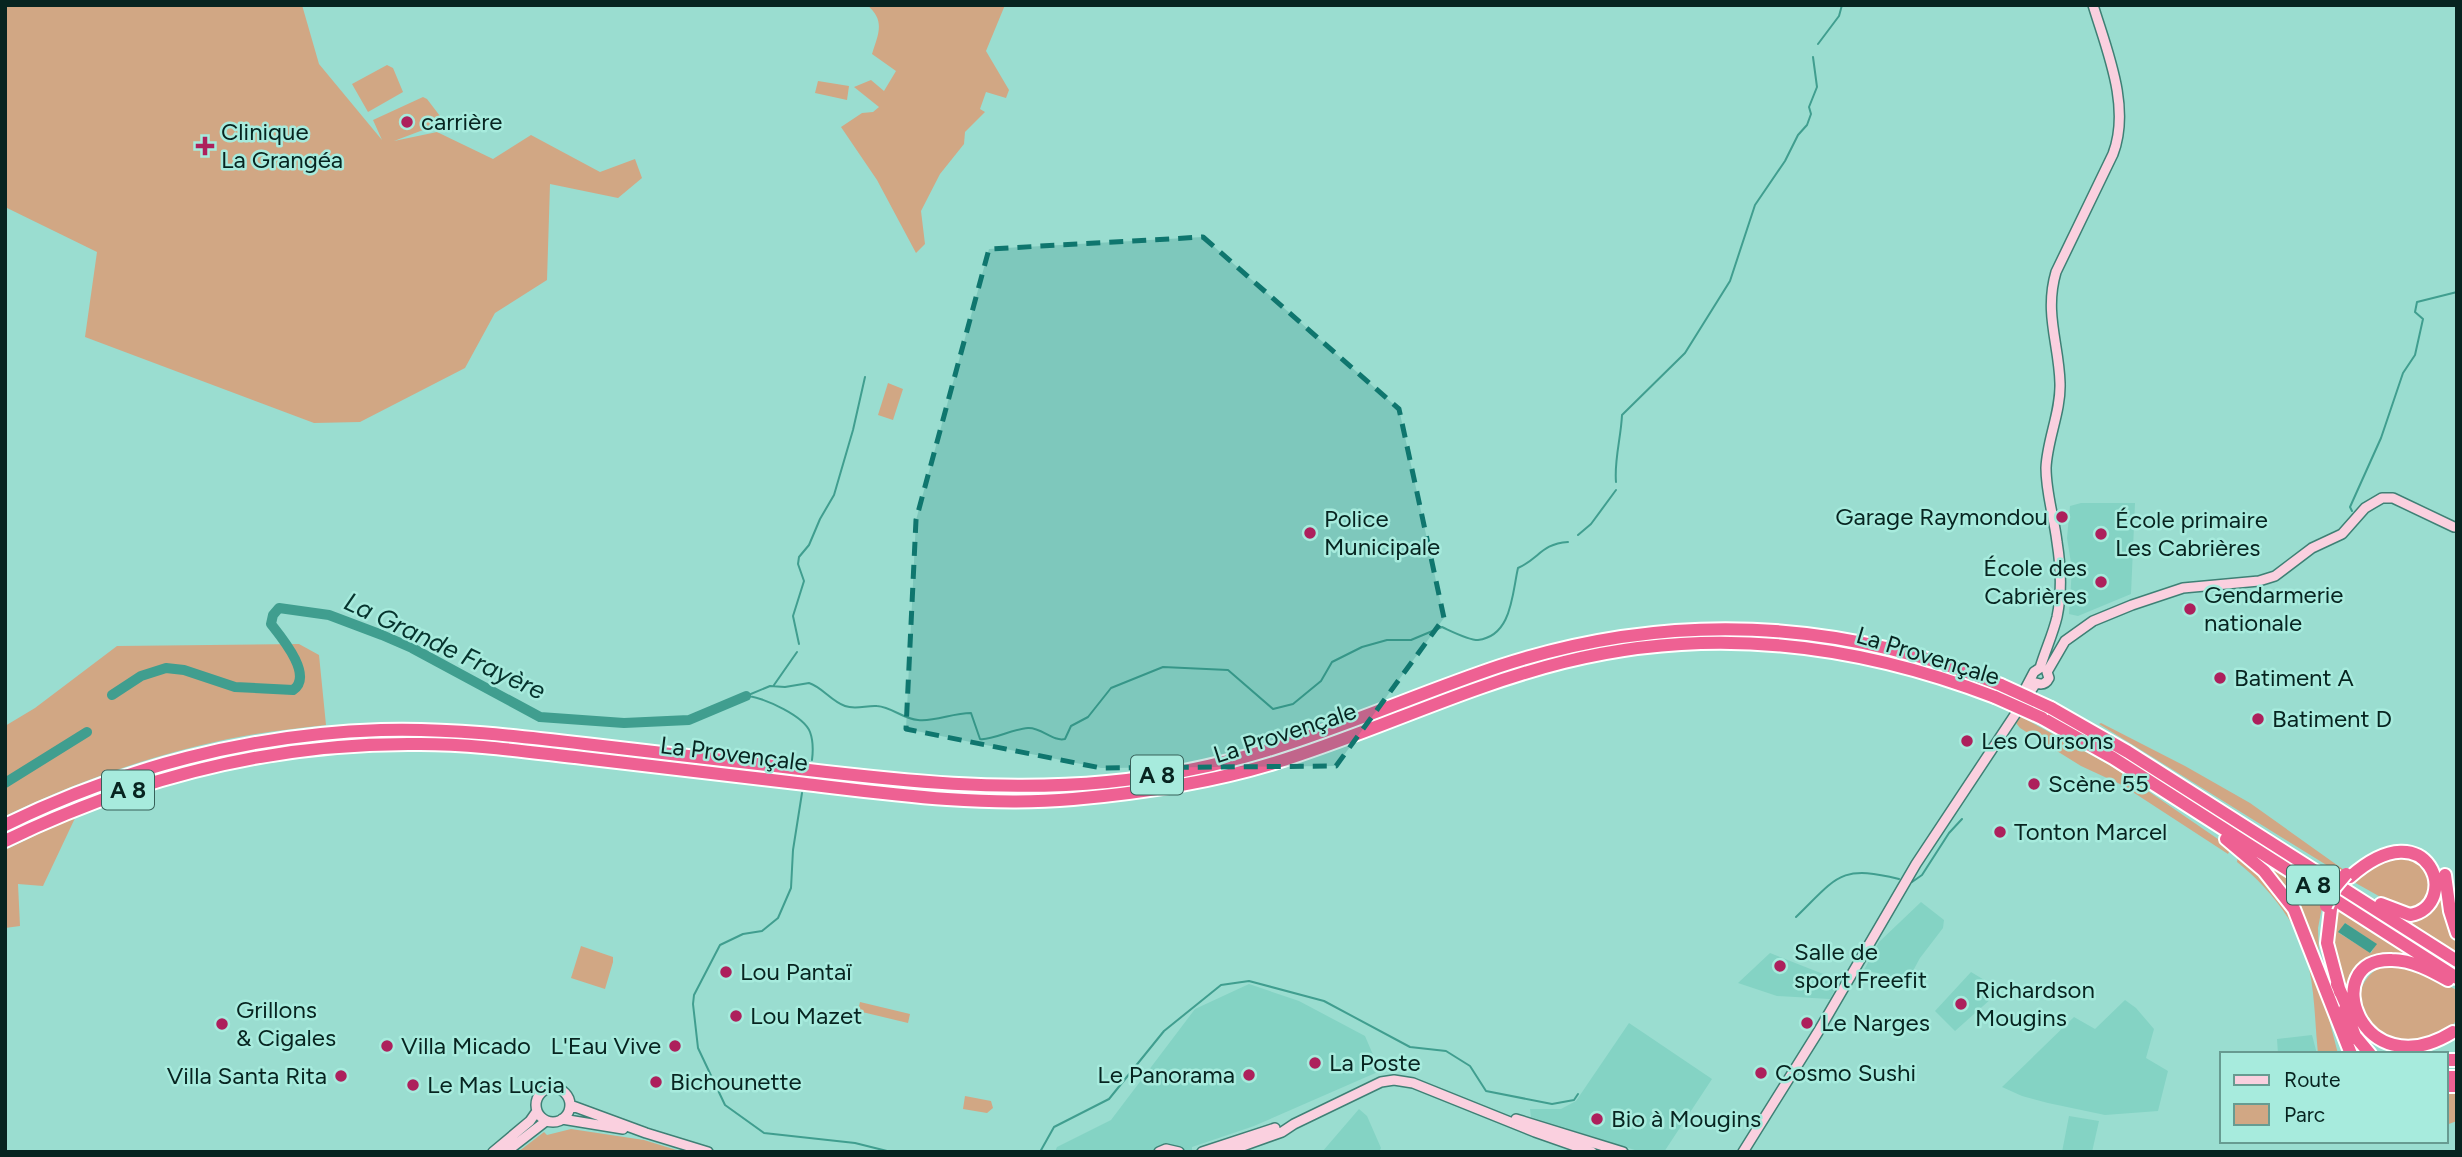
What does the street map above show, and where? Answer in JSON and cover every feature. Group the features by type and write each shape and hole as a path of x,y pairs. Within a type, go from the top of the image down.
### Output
{"highway":[{"name":"La Provençale","path":"5,825 60,800 136,772 217,751 287,738 381,730 468,732 926,783 1039,787 1133,779 1219,763 1312,735 1530,657 1587,642 1652,632 1756,629 1816,634 1897,649 1952,666 2102,752 2457,978"},
{"name":"La Provençale","path":"5,841 111,795 198,770 289,752 389,744 507,749 914,797 1021,801 1132,793 1226,776 1315,749 1515,676 1591,656 1653,646 1753,642 1815,648 1894,663 2052,708 2129,752 2457,961"},
{"path":"2168,794 2246,854 2281,890 2298,917 2350,1052"},
{"path":"2356,1052 2322,955 2321,930 2335,887 2367,857 2393,846 2408,845 2427,851 2444,870 2450,911 2457,933"},
{"path":"2313,868 2390,908 2410,915 2428,908 2436,898 2439,888 2432,863 2424,856 2410,851 2378,857 2348,875"},
{"path":"2329,907 2327,943 2337,984 2355,1036 2368,1052"},
{"path":"2455,1030 2423,1046 2403,1046 2387,1042 2362,1024 2353,997 2356,981 2362,972 2374,963 2389,959 2416,965 2457,985"},
{"path":"2337,984 2355,1023 2368,1038 2382,1046 2399,1051 2417,1051 2437,1045 2455,1030"},
{"path":"2330,1003 2343,1052"}],"main road":[{"path":"2034,680 2042,684 2049,678 2044,670 2057,618 2060,591 2058,545 2048,495 2046,466 2060,389 2050,316 2052,289 2056,272 2115,150 2119,125 2116,88 2094,5"},
{"path":"2044,670 2065,640 2093,621 2132,604 2183,587 2270,578 2305,552 2342,534 2365,508 2382,498 2393,498 2456,528"},
{"path":"1743,1152 1824,1023 1916,864 2034,680 2035,670 2044,670"},
{"path":"1226,1152 1282,1132 1370,1087 1394,1080 1413,1083 1592,1152"},
{"path":"494,1152 530,1121 537,1111 538,1098 550,1088 565,1093 570,1105 562,1119"},
{"path":"570,1105 708,1152"},
{"path":"537,1111 546,1121 562,1119 646,1133"},
{"path":"1487,1113 1533,1123 1623,1152"},
{"path":"506,1152 546,1121"},
{"path":"1202,1152 1294,1124"},
{"path":"1159,1152 1173,1149 1179,1152"}],"highlighted area":[{"path":"1203,237 1399,409 1444,618 1336,766 1101,768 906,729 916,520 989,249"}],"shaded area":[{"path":"2081,503 2135,503 2131,594 2078,616 2069,614 2072,569 2067,538 2070,506"},
{"path":"1921,902 1944,920 1943,928 1920,958 1908,980 1864,970 1879,942"},
{"path":"2345,923 2377,944 2370,953 2338,932"},
{"name":"Salle de sport Freefit","path":"1770,953 1836,979 1836,987 1830,999 1777,996 1738,983"},
{"path":"1971,972 2001,990 1955,1031 1935,1011"},
{"path":"1249,984 1299,1001 1365,1036 1380,1071 1254,1126 1192,1147 1192,1152 1055,1152 1057,1147 1111,1120 1195,1009"},
{"path":"2125,1000 2136,1008 2154,1029 2146,1058 2168,1071 2158,1111 2105,1115 2022,1096 2002,1087 2074,1017 2095,1029"},
{"path":"1629,1023 1712,1079 1664,1152 1641,1152 1531,1117 1530,1109 1561,1109 1576,1101"},
{"path":"2312,1035 2316,1052 2278,1052 2277,1039"},
{"path":"1359,1109 1367,1116 1381,1148 1379,1152 1322,1152"},
{"path":"2069,1116 2099,1121 2092,1152 2062,1152"}],"green space":[{"path":"5,5 302,5 319,64 382,140 373,120 423,97 440,116 439,124 394,141 437,132 493,159 531,135 600,172 635,159 642,178 618,198 550,184 547,280 495,313 465,368 360,422 314,423 85,337 97,252 5,207"},
{"path":"867,5 1005,5 986,51 1009,90 1006,98 986,92 980,109 985,112 965,132 964,144 940,174 921,211 925,244 916,253 877,180 841,127 862,113 873,112 879,107 854,87 871,80 884,91 896,71 872,54 879,22"},
{"name":"carrière","path":"387,65 393,68 403,92 368,112 352,84"},
{"path":"818,81 849,86 847,100 815,93"},
{"path":"888,383 903,389 893,420 878,415"},
{"path":"299,644 319,655 326,725 191,747 84,782 5,816 5,726 35,708 117,646"},
{"path":"2016,714 2113,767 2231,848 2228,854 2122,785 2081,766 2020,728 2016,723"},
{"path":"2099,724 2250,803 2344,870 2341,874"},
{"path":"76,816 43,886 18,884 20,926 5,928 5,850"},
{"path":"2238,854 2277,894 2292,918 2315,971 2337,1052 2318,1052 2313,989 2299,938 2272,896 2237,862"},
{"path":"2406,854 2429,869 2430,898 2415,909 2402,909 2352,881 2373,865"},
{"path":"2270,866 2323,902 2318,928 2319,958 2298,904"},
{"path":"2442,896 2457,941 2457,953 2407,920 2428,913"},
{"path":"2335,908 2414,959 2392,956 2349,985 2348,998 2332,950","holes":["2345,923 2376,944 2371,953 2339,933"]},
{"path":"581,946 613,957 605,989 571,978"},
{"path":"2383,965 2406,966 2457,990 2458,1012 2454,1023 2441,1032 2420,1039 2400,1039 2382,1032 2369,1022 2361,1008 2360,993 2367,978"},
{"path":"860,1002 910,1014 908,1023 858,1011"},
{"path":"2448,1090 2457,1090 2457,1121 2448,1124"},
{"path":"965,1096 991,1101 993,1108 987,1113 963,1109"},
{"path":"571,1129 644,1140 683,1152 518,1152 544,1132 547,1135"}],"waterway":[{"path":"1818,44 1839,16 1842,5"},
{"path":"1616,482 1622,415 1685,353 1730,281 1755,205 1807,125 1811,114 1809,107 1817,87 1813,57"},
{"path":"2352,511 2350,507 2381,438 2403,373 2415,355 2423,319 2415,312 2417,302 2457,292"},
{"path":"799,644 793,616 804,581 798,564 799,557 809,545 834,495 865,377"},
{"path":"1578,535 1591,524 1616,490"},
{"path":"746,696 770,686 785,687 809,683 835,701 853,708 882,707 913,719 924,720 971,713 980,739 1028,728 1065,739 1071,726 1088,717 1111,688 1163,667 1228,670 1273,709 1293,704 1321,681 1332,662 1362,647 1387,640 1411,640 1442,627 1474,640 1489,637 1498,631 1504,622 1512,601 1518,568 1546,548 1568,542"},
{"name":"La Grande Frayère","path":"112,695 141,676 166,668 184,670 235,687 293,690 299,684 298,667 288,647 271,624 273,615 279,608 329,615 382,635 412,648 540,717 624,723 689,720 746,696"},
{"path":"774,685 797,652"},
{"path":"749,696 784,709 806,726 812,739 812,760"},
{"name":"La Grande Frayère","path":"5,783 87,732"},
{"path":"802,793 793,850 791,888 778,918 762,931 743,934 720,945 694,995 698,1048 725,1105 764,1133 855,1143 891,1152"},
{"path":"1912,882 1922,875 1949,833 1962,819"},
{"path":"1796,917 1831,883 1841,877 1864,873 1899,879"},
{"path":"1040,1152 1054,1127 1109,1099 1164,1031 1221,985 1249,981 1324,1001 1410,1047 1446,1051 1470,1066 1486,1091 1552,1104 1574,1100 1578,1094"}],"place":[{"name":"carrière","path":"407,122"},
{"name":"Clinique La Grangéa","path":"205,146"},
{"name":"Garage Raymondou","path":"2062,517"},
{"name":"Police Municipale","path":"1310,533"},
{"name":"École primaire Les Cabrières","path":"2101,534"},
{"name":"École des Cabrières","path":"2101,582"},
{"name":"Gendarmerie nationale","path":"2190,609"},
{"name":"Batiment A","path":"2220,678"},
{"name":"Batiment D","path":"2258,719"},
{"name":"Les Oursons","path":"1967,741"},
{"name":"Scène 55","path":"2034,784"},
{"name":"Tonton Marcel","path":"2000,832"},
{"name":"Salle de sport Freefit","path":"1780,966"},
{"name":"Lou Pantaï","path":"726,972"},
{"name":"Richardson Mougins","path":"1961,1004"},
{"name":"Lou Mazet","path":"736,1016"},
{"name":"Le Narges","path":"1807,1023"},
{"name":"Grillons & Cigales","path":"222,1024"},
{"name":"Villa Micado","path":"387,1046"},
{"name":"L'Eau Vive","path":"675,1046"},
{"name":"La Poste","path":"1315,1063"},
{"name":"Cosmo Sushi","path":"1761,1073"},
{"name":"Le Panorama","path":"1249,1075"},
{"name":"Villa Santa Rita","path":"341,1076"},
{"name":"Bichounette","path":"656,1082"},
{"name":"Le Mas Lucia","path":"413,1085"},
{"name":"Bio à Mougins","path":"1597,1119"}]}
